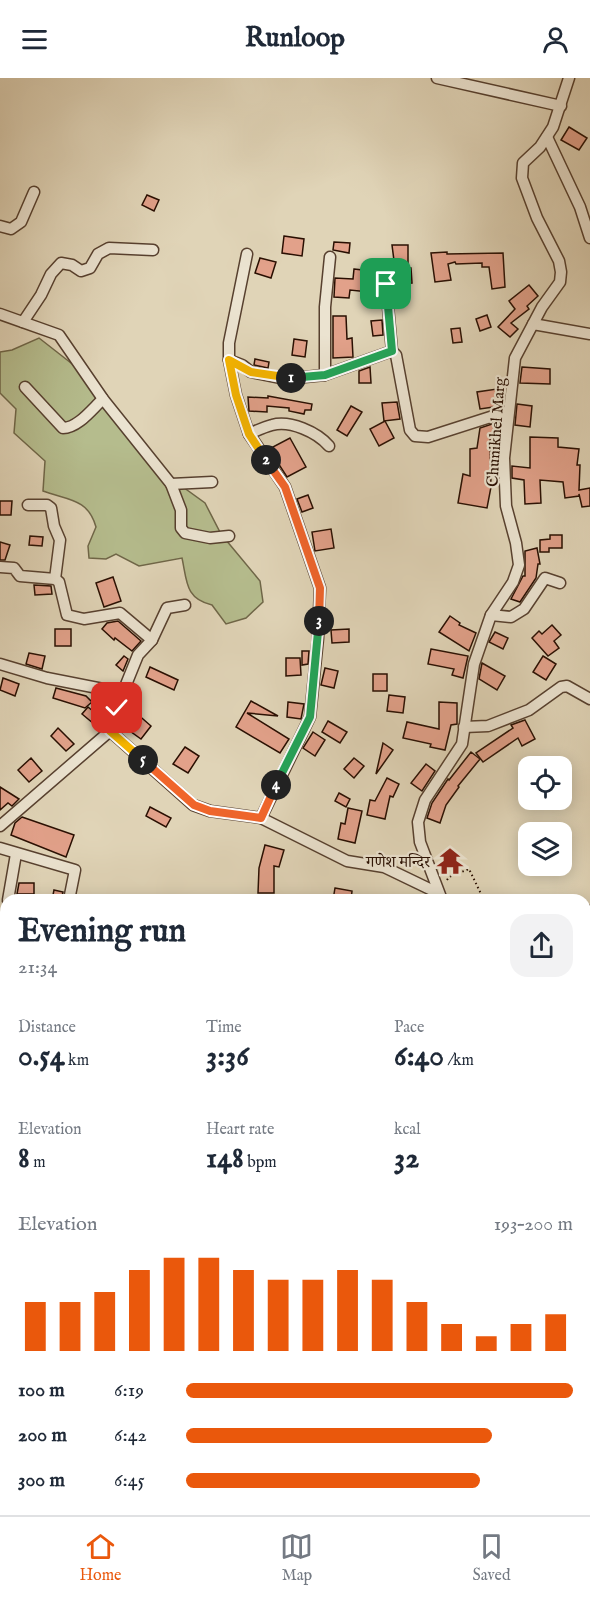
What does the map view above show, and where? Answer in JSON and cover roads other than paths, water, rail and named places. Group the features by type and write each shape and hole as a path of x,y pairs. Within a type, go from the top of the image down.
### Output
{"street":[{"path":"437,78 561,106"},
{"name":"Chunikhel Marg","path":"439,894 420,842 418,822 425,800 462,744 474,664 491,615 513,582 519,564 506,506 504,458 515,358 542,307 560,282 561,272 559,261 537,218 522,178 524,163 547,137 561,106 569,78"},
{"path":"547,137 585,206 590,238"},
{"path":"0,226 11,229 21,222 34,192"},
{"path":"23,322 41,295 51,274 61,263 72,265 81,271 90,268 98,254 109,248 153,250"},
{"path":"247,254 230,331 229,360 236,395 249,434 285,487 320,588 318,638 310,717 261,818"},
{"path":"325,375 325,307 330,257"},
{"path":"386,284 392,351 396,356 410,430 415,436 428,437 509,411"},
{"path":"0,314 59,335 103,399 171,484 181,510 181,528 185,533 210,538 229,536"},
{"path":"533,324 590,334"},
{"path":"229,360 251,372 285,379 325,375 392,351"},
{"path":"25,387 63,428 69,428 75,424 103,399"},
{"path":"249,434 274,424 296,427 321,436 329,446"},
{"path":"171,484 212,482"},
{"path":"28,505 47,505 51,508 54,526 60,540 55,579"},
{"path":"0,567 14,568 20,576 55,579 59,582 66,615 84,619 120,613 152,640"},
{"path":"491,615 511,617 524,609 545,578 560,582"},
{"path":"0,826 110,731 138,655 152,640 167,608 186,605"},
{"path":"0,664 47,678 112,691 121,696"},
{"path":"464,727 488,726 530,711 561,687 567,686 590,699"},
{"path":"110,731 194,805 210,811 261,818 347,861 384,867 436,894"},
{"path":"0,848 75,870 70,894"},
{"path":"9,894 16,854"}],"place":[{"name":"गणेश मन्दिर","path":"450,861"}]}
